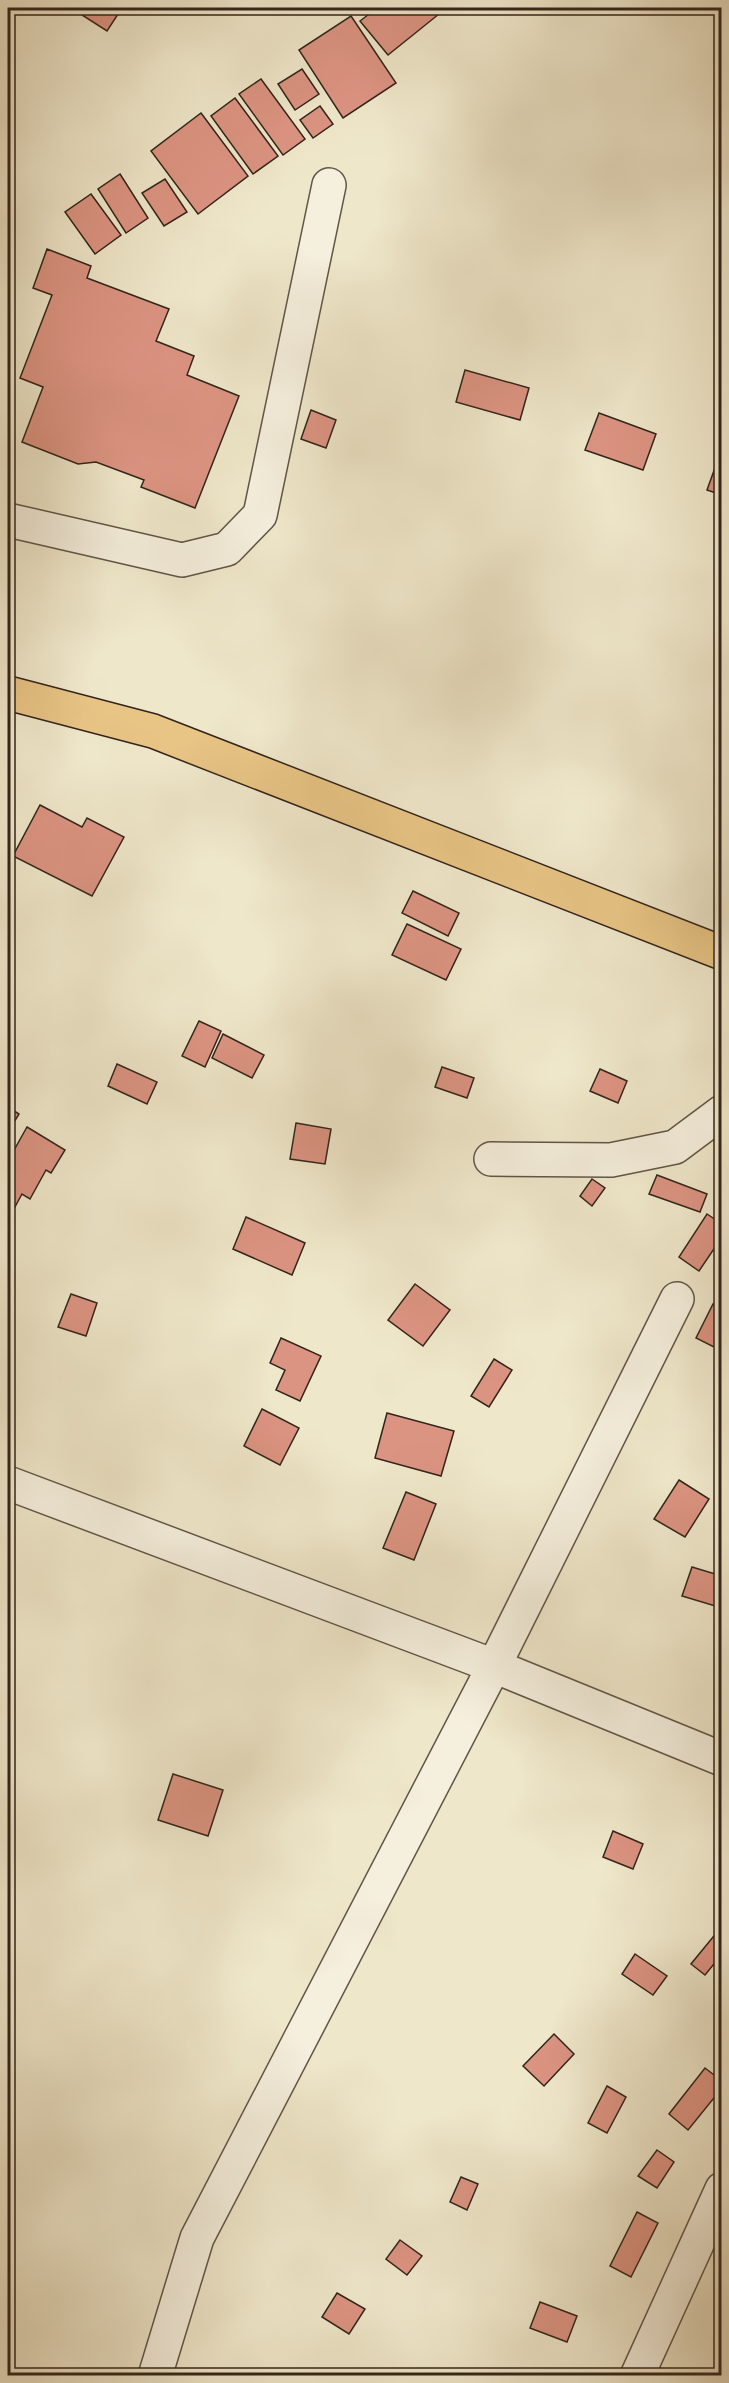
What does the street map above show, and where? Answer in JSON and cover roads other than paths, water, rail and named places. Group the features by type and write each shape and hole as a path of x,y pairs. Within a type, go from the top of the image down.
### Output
{"main road":[{"path":"8,693 153,731 722,953"}],"street":[{"path":"8,520 182,560 227,549 260,515 329,185"},
{"path":"491,1159 611,1160 675,1147 722,1112"},
{"path":"155,2376 197,2238 494,1666 677,1299"},
{"path":"8,1483 494,1666 722,1759"},
{"path":"638,2376 722,2189"}]}
